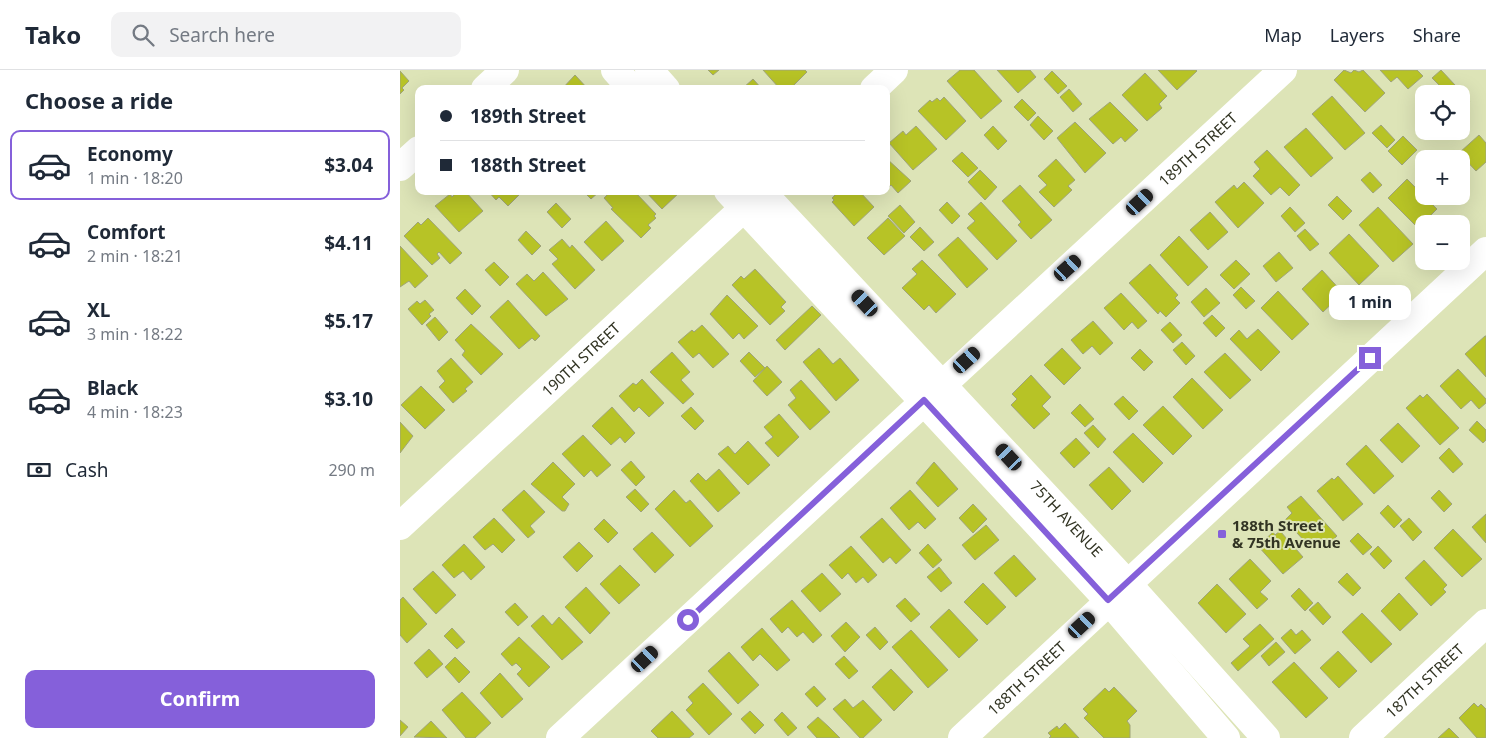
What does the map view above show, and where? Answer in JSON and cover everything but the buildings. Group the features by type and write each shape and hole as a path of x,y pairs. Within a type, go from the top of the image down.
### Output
{"street":[{"path":"489,85 505,70"},
{"path":"615,70 628,85"},
{"path":"649,70 662,85"},
{"path":"878,85 894,70"},
{"name":"189TH STREET","path":"560,738 1283,70"},
{"path":"400,167 415,154"},
{"name":"75TH AVENUE","path":"752,195 1117,592 1266,738"},
{"name":"190TH STREET","path":"400,526 752,195"},
{"name":"188TH STREET","path":"962,738 1486,251"},
{"name":"75TH AVENUE","path":"1117,592 1226,738"},
{"name":"187TH STREET","path":"1363,738 1486,623"}],"place":[{"name":"188th Street & 75th Avenue","path":"1222,534"}],"route":[{"path":"688,620 924,400 1108,600 1370,358"}]}
